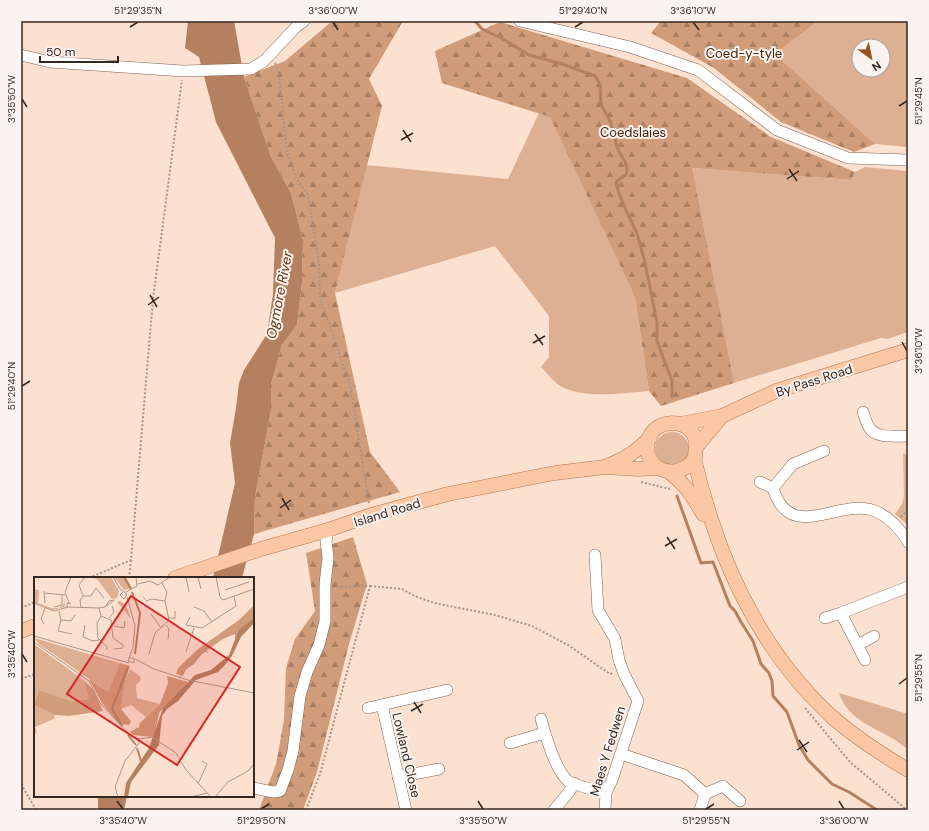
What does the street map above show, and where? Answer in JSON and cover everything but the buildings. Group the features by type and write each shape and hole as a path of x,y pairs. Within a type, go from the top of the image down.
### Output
{"main road":[{"name":"By Pass Road","path":"680,424 722,416 776,391 908,350"},
{"name":"By Pass Road","path":"696,452 722,416"},
{"path":"716,534 690,491 682,482 650,458 648,451 650,438 654,431 659,427 666,424 680,424 692,432 695,439 702,492 716,534 741,595 763,633 786,666 808,693 832,716 874,750 908,770"},
{"name":"Island Road","path":"605,467 625,458 637,450 650,438"},
{"path":"664,470 681,470 687,468 696,452"},
{"name":"Island Road","path":"178,577 261,549 328,530 371,515 448,494 502,482 555,472 605,467 664,470"},
{"path":"21,631 34,626"}],"street":[{"path":"520,21 630,46 698,70 777,130 848,158 908,160"},
{"path":"21,55 50,62 183,71 251,69 264,61 300,23"},
{"path":"863,412 869,428 876,434 888,436 908,436"},
{"path":"773,488 793,464 824,451"},
{"path":"760,482 773,488 776,498 783,508 798,517 820,516 847,509 860,508 875,511 890,520 902,531 908,542"},
{"path":"254,788 273,792 280,790 288,770 293,751 300,696 307,672 319,645 325,621 325,586 328,558 326,541 328,530"},
{"path":"595,555 598,610 615,639 619,660 623,671"},
{"path":"825,618 908,587"},
{"path":"841,612 865,660"},
{"path":"858,645 874,636"},
{"name":"Maes Y Fedwen","path":"605,810 606,793 612,780 638,701 623,671"},
{"name":"Lowland Close","path":"368,708 447,690"},
{"name":"Lowland Close","path":"382,705 406,810"},
{"path":"541,719 559,769 569,782 606,793"},
{"path":"510,743 545,733"},
{"path":"620,754 684,775 705,794"},
{"path":"398,777 440,769"},
{"path":"554,810 574,784"},
{"path":"700,810 705,794 723,786 738,795"}],"path":[{"path":"270,55 278,68 287,150 296,178 308,196 319,262 320,298 350,385 371,515"},
{"path":"129,577 154,300 183,71"},
{"path":"91,577 131,560"},
{"path":"325,586 341,588 370,586 402,589 417,597 434,603 495,615 532,626 568,644 610,674 623,671"},
{"path":"306,810 320,774 370,586"},
{"path":"21,608 34,602"},
{"path":"21,679 34,674"},
{"path":"21,784 36,810"}],"shaded area":[{"path":"818,21 908,21 908,147 875,144 775,54"},
{"path":"539,113 550,116 635,297 649,391 616,394 582,393 562,387 553,380 541,367 549,357 549,316 495,246 335,293 367,165 508,179"},
{"path":"865,167 908,171 908,332 887,339 881,338 734,383 691,168 850,180 855,172"},
{"path":"669,432 675,432 684,437 688,443 688,455 684,461 675,466 669,466 660,461 655,452 655,446 660,437"},
{"path":"903,453 908,455 908,525 895,514 902,504 904,496"},
{"path":"839,693 908,714 908,749 856,717 843,703"}],"green space":[{"path":"403,21 369,79 382,106 335,293 370,452 400,492 254,534 255,497 271,410 271,384 282,345 297,325 302,283 303,240 291,193 271,157 244,77 285,61 331,22"},
{"name":"Coed-y-tyle","path":"661,21 818,21 775,54 875,144 854,152 781,122 714,68 651,33"},
{"name":"Coedslaies","path":"500,22 687,78 771,137 855,172 851,180 692,168 734,383 661,406 649,391 635,297 550,117 442,83 435,51"},
{"path":"353,537 367,584 349,644 317,772 303,810 259,810 276,764 284,720 286,668 295,639 315,611 306,553"}],"water":[{"name":"Ogmore River","path":"188,21 234,21 244,77 271,157 291,193 303,240 302,283 297,325 282,345 271,384 271,410 255,497 254,534 242,577 213,577 235,483 230,443 239,383 244,370 267,334 273,294 275,238 216,122 199,57 185,48"},
{"path":"98,797 127,797 124,810 98,810"}],"waterway":[{"path":"475,21 482,29 503,39 529,55 562,64 595,76 598,80 602,107 610,120 618,150 627,167 626,175 616,183 637,234 644,258 657,322 657,341 672,381 672,397"},
{"path":"677,496 701,563 713,562 730,606 735,611 753,641 761,664 769,673 772,681 773,696 787,712 799,745 808,760 832,784 849,792 877,810"}]}
